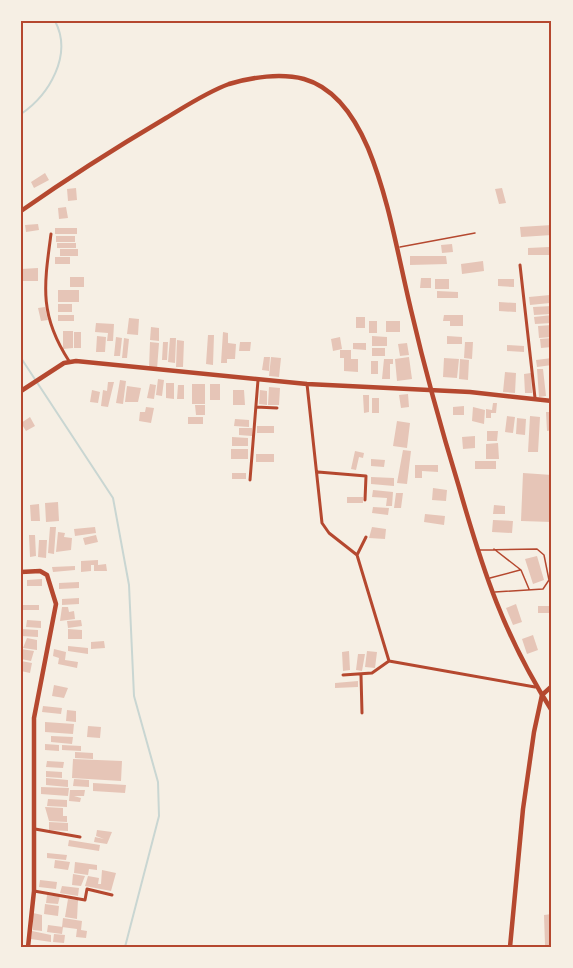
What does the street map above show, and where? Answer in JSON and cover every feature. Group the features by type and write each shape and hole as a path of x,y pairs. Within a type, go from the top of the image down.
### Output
{"street":[{"path":"21,212 103,156 210,93 230,84 290,77 319,86 337,99 354,120 374,165 430,392 486,579 536,687 552,711"},
{"path":"51,234 45,285 49,320 54,339 66,362"},
{"path":"520,265 536,400"},
{"path":"21,391 66,362 303,383 430,392 470,392 552,401"},
{"path":"250,480 258,378"},
{"path":"303,383 318,472 322,523 332,536 357,555 389,661"},
{"path":"256,407 277,408"},
{"path":"318,472 366,476 365,500"},
{"path":"357,555 366,537"},
{"path":"21,572 40,571 47,575 56,604 34,718 34,891 28,947"},
{"path":"343,675 361,675 379,670 389,661"},
{"path":"389,661 536,687"},
{"path":"361,675 362,713"},
{"path":"510,947 523,809 542,695 552,686"},
{"path":"34,829 80,837"},
{"path":"34,891 85,900 87,889 112,895"}],"lane":[{"path":"396,248 475,233"},
{"path":"494,549 521,570 529,590"},
{"path":"476,550 537,549 542,551 547,572 547,585 543,589 491,592"},
{"path":"486,579 521,570"}],"building":[{"path":"45,173 49,180 34,188 31,182"},
{"path":"76,188 77,200 68,201 67,189"},
{"path":"502,188 506,203 499,204 495,189"},
{"path":"66,207 68,218 59,219 58,208"},
{"path":"38,224 39,230 26,232 25,225"},
{"path":"552,225 552,235 521,237 520,227"},
{"path":"55,228 77,228 77,234 55,234"},
{"path":"56,236 75,236 75,242 56,242"},
{"path":"57,243 76,243 76,248 57,248"},
{"path":"452,244 453,252 442,253 441,245"},
{"path":"549,247 550,255 528,255 528,248"},
{"path":"60,249 78,249 78,256 60,256"},
{"path":"410,256 446,256 447,264 410,265"},
{"path":"55,257 70,257 70,264 55,264"},
{"path":"483,261 484,271 462,274 461,264"},
{"path":"38,268 38,281 21,281 21,269"},
{"path":"70,277 84,277 84,287 70,287"},
{"path":"421,278 431,278 431,288 420,288"},
{"path":"435,279 449,279 449,289 435,289"},
{"path":"498,279 514,279 514,287 498,286"},
{"path":"58,290 79,290 79,302 58,302"},
{"path":"437,291 458,292 458,298 437,298"},
{"path":"550,295 550,303 530,305 529,297"},
{"path":"499,302 516,303 516,312 499,311"},
{"path":"58,304 72,304 72,312 58,312"},
{"path":"552,306 552,314 534,315 533,307"},
{"path":"45,307 48,320 41,321 38,308"},
{"path":"58,315 74,315 74,321 58,321"},
{"path":"444,315 463,315 463,326 450,326 450,321 443,321"},
{"path":"552,315 552,323 535,324 534,317"},
{"path":"356,317 365,317 365,328 356,328"},
{"path":"129,318 139,319 138,335 127,334"},
{"path":"369,321 377,321 377,333 369,333"},
{"path":"386,321 400,321 400,332 386,332"},
{"path":"96,323 114,324 113,341 107,341 108,333 95,332"},
{"path":"552,325 552,337 539,338 538,326"},
{"path":"151,327 159,328 159,341 150,340"},
{"path":"63,331 73,331 73,348 63,349"},
{"path":"74,332 81,332 81,348 74,348"},
{"path":"223,332 228,333 228,343 236,344 235,359 227,359 227,363 221,363"},
{"path":"208,335 214,335 213,365 206,364"},
{"path":"97,336 106,337 105,352 96,352"},
{"path":"372,336 387,337 387,346 372,346"},
{"path":"447,336 462,337 462,344 447,344"},
{"path":"116,337 122,338 120,356 114,356"},
{"path":"340,337 342,349 333,351 331,339"},
{"path":"124,338 129,339 127,358 122,358"},
{"path":"170,338 176,338 175,363 168,362"},
{"path":"552,338 552,347 541,348 540,339"},
{"path":"177,340 184,341 183,367 176,367"},
{"path":"150,342 159,343 157,369 149,368"},
{"path":"163,342 168,342 167,360 162,360"},
{"path":"240,342 251,342 250,351 239,351"},
{"path":"465,342 473,342 472,359 464,358"},
{"path":"353,343 366,343 366,350 353,349"},
{"path":"407,343 409,355 400,356 398,344"},
{"path":"507,345 524,346 524,352 507,351"},
{"path":"372,348 385,348 385,356 372,356"},
{"path":"340,350 351,350 351,359 358,359 358,372 344,371 344,358 340,358"},
{"path":"264,357 270,357 269,371 262,370"},
{"path":"271,357 281,358 279,377 269,376"},
{"path":"409,357 412,379 397,381 395,359"},
{"path":"444,358 459,359 457,378 443,377"},
{"path":"552,358 552,365 537,367 536,360"},
{"path":"384,359 393,359 393,364 390,364 390,379 382,379"},
{"path":"460,359 469,360 468,380 459,379"},
{"path":"371,361 378,361 378,374 371,374"},
{"path":"537,369 543,369 546,396 539,397"},
{"path":"505,372 516,373 515,393 503,392"},
{"path":"531,373 532,393 525,393 524,374"},
{"path":"158,379 164,380 162,396 156,395"},
{"path":"120,380 126,381 123,404 116,403"},
{"path":"108,382 114,382 108,407 101,406 103,390 107,391"},
{"path":"166,383 174,383 174,399 166,398"},
{"path":"150,384 156,385 154,399 147,398"},
{"path":"192,384 205,384 205,404 192,404"},
{"path":"210,384 220,384 220,400 210,400"},
{"path":"178,385 184,385 184,399 177,399"},
{"path":"127,386 141,388 138,402 125,402"},
{"path":"269,387 280,388 279,405 268,405"},
{"path":"92,390 100,392 98,403 90,402"},
{"path":"233,390 244,390 245,405 233,405"},
{"path":"260,390 267,391 267,405 259,404"},
{"path":"408,394 409,407 401,408 399,395"},
{"path":"363,395 369,395 369,412 364,413"},
{"path":"372,398 379,398 379,413 372,413"},
{"path":"493,403 497,403 496,413 491,413 491,418 486,418 486,409 492,410"},
{"path":"195,405 205,405 205,415 196,415"},
{"path":"464,406 464,415 453,415 453,407"},
{"path":"146,407 154,408 151,423 139,421 140,412 145,412"},
{"path":"473,407 485,410 484,424 472,421"},
{"path":"546,412 552,412 552,430 547,431"},
{"path":"507,416 515,417 513,433 505,432"},
{"path":"530,416 540,417 538,452 528,452"},
{"path":"30,417 35,426 26,431 21,423"},
{"path":"188,417 203,417 203,424 188,424"},
{"path":"517,418 526,419 525,435 516,434"},
{"path":"235,419 249,420 249,427 234,426"},
{"path":"397,421 410,423 407,448 393,446"},
{"path":"257,426 274,426 274,433 257,433"},
{"path":"239,428 252,428 252,436 239,435"},
{"path":"487,431 498,431 497,441 487,441"},
{"path":"475,436 475,448 463,449 462,437"},
{"path":"232,437 248,438 248,446 232,446"},
{"path":"498,443 499,459 486,459 486,444"},
{"path":"231,449 248,449 248,459 231,459"},
{"path":"403,450 411,451 407,484 397,483"},
{"path":"355,451 364,453 363,458 359,457 356,470 351,469"},
{"path":"256,454 274,454 274,462 256,462"},
{"path":"371,459 385,460 384,467 371,466"},
{"path":"475,461 496,461 496,469 475,469"},
{"path":"415,465 438,465 438,472 422,471 422,478 415,478"},
{"path":"232,473 246,473 246,479 232,479"},
{"path":"523,473 552,475 552,522 521,521"},
{"path":"371,477 394,478 394,486 371,484"},
{"path":"433,488 447,490 446,501 432,500"},
{"path":"373,490 393,492 392,506 386,506 387,498 372,497"},
{"path":"396,493 403,493 401,508 394,508"},
{"path":"347,497 363,497 363,503 347,503"},
{"path":"58,502 59,521 46,522 45,503"},
{"path":"39,504 40,521 31,521 30,505"},
{"path":"494,505 505,506 505,514 493,514"},
{"path":"373,507 389,508 388,515 372,513"},
{"path":"425,514 445,516 444,525 424,522"},
{"path":"493,520 513,521 512,533 492,532"},
{"path":"50,527 56,527 54,554 48,553"},
{"path":"95,527 96,533 75,536 74,529"},
{"path":"372,527 386,529 385,539 369,538"},
{"path":"58,532 65,533 64,537 72,538 71,550 56,552"},
{"path":"29,535 35,535 36,556 30,557"},
{"path":"96,535 98,542 85,545 83,538"},
{"path":"39,540 47,540 46,558 38,557"},
{"path":"537,556 544,580 533,584 525,559"},
{"path":"98,560 98,565 106,564 107,571 94,571 94,565 91,565 91,571 81,572 81,561"},
{"path":"75,566 75,570 53,572 52,567"},
{"path":"42,579 42,586 27,586 27,580"},
{"path":"79,582 79,588 59,589 59,583"},
{"path":"79,598 79,604 62,605 62,599"},
{"path":"516,604 522,622 513,625 506,608"},
{"path":"21,605 39,605 39,610 21,610"},
{"path":"538,606 552,606 552,613 538,613"},
{"path":"62,607 68,607 69,612 74,611 75,619 60,621"},
{"path":"27,620 41,621 41,628 26,627"},
{"path":"81,620 82,626 68,628 67,621"},
{"path":"21,629 38,630 38,637 21,636"},
{"path":"68,629 82,630 82,639 68,639"},
{"path":"533,635 538,650 527,654 522,639"},
{"path":"27,638 37,640 37,650 23,648"},
{"path":"104,641 105,648 91,649 91,642"},
{"path":"68,646 88,648 88,654 68,651"},
{"path":"21,649 34,651 31,661 21,659"},
{"path":"54,649 66,652 65,660 78,662 77,668 58,664 59,658 53,656"},
{"path":"349,651 350,670 343,671 342,652"},
{"path":"367,651 377,652 375,668 365,667"},
{"path":"358,654 365,654 362,671 356,670"},
{"path":"21,661 32,663 30,673 21,671"},
{"path":"358,681 358,687 335,688 335,683"},
{"path":"54,685 68,688 64,698 52,696"},
{"path":"43,706 62,708 61,714 42,712"},
{"path":"67,710 76,711 76,722 66,721"},
{"path":"45,722 74,724 73,734 45,732"},
{"path":"88,726 101,727 100,738 87,737"},
{"path":"51,736 73,737 72,744 51,742"},
{"path":"45,744 59,745 59,751 45,750"},
{"path":"62,745 81,746 81,751 62,750"},
{"path":"75,752 93,753 93,759 75,758"},
{"path":"73,759 122,761 121,781 72,778"},
{"path":"47,761 64,762 63,768 46,767"},
{"path":"46,771 62,772 62,778 46,777"},
{"path":"46,778 68,780 68,787 46,785"},
{"path":"74,779 89,780 89,787 73,786"},
{"path":"93,783 126,785 125,793 93,791"},
{"path":"41,787 69,788 68,796 41,794"},
{"path":"70,790 85,790 84,796 74,796 81,798 80,802 69,801"},
{"path":"48,799 67,800 67,807 47,806"},
{"path":"45,807 63,808 63,816 67,816 67,822 49,821"},
{"path":"49,822 68,823 68,831 49,830"},
{"path":"97,830 112,832 107,844 94,842 95,837 104,839 96,836"},
{"path":"69,840 100,845 99,851 68,846"},
{"path":"47,853 67,855 66,860 47,858"},
{"path":"55,860 70,862 68,870 54,868"},
{"path":"75,862 97,865 97,870 89,869 88,875 74,873"},
{"path":"102,870 116,873 111,891 85,886 88,876 99,878 98,884 101,884"},
{"path":"73,874 85,876 81,886 72,885"},
{"path":"40,880 57,882 56,889 39,887"},
{"path":"62,886 79,888 78,896 60,893"},
{"path":"47,895 60,896 58,904 46,903"},
{"path":"68,899 78,900 77,919 65,917"},
{"path":"45,904 59,906 58,916 44,914"},
{"path":"33,913 42,915 42,931 33,930"},
{"path":"552,914 552,945 545,945 544,915"},
{"path":"63,918 82,921 81,930 87,931 86,938 76,937 77,929 62,927"},
{"path":"48,925 63,927 62,934 47,932"},
{"path":"32,931 51,935 51,942 31,939"},
{"path":"54,934 65,935 64,943 53,942"}],"waterway":[{"path":"21,114 41,96 49,85 60,60 60,34 55,21"},
{"path":"21,358 113,498 129,585 134,696 158,782 159,816 125,947"}]}
